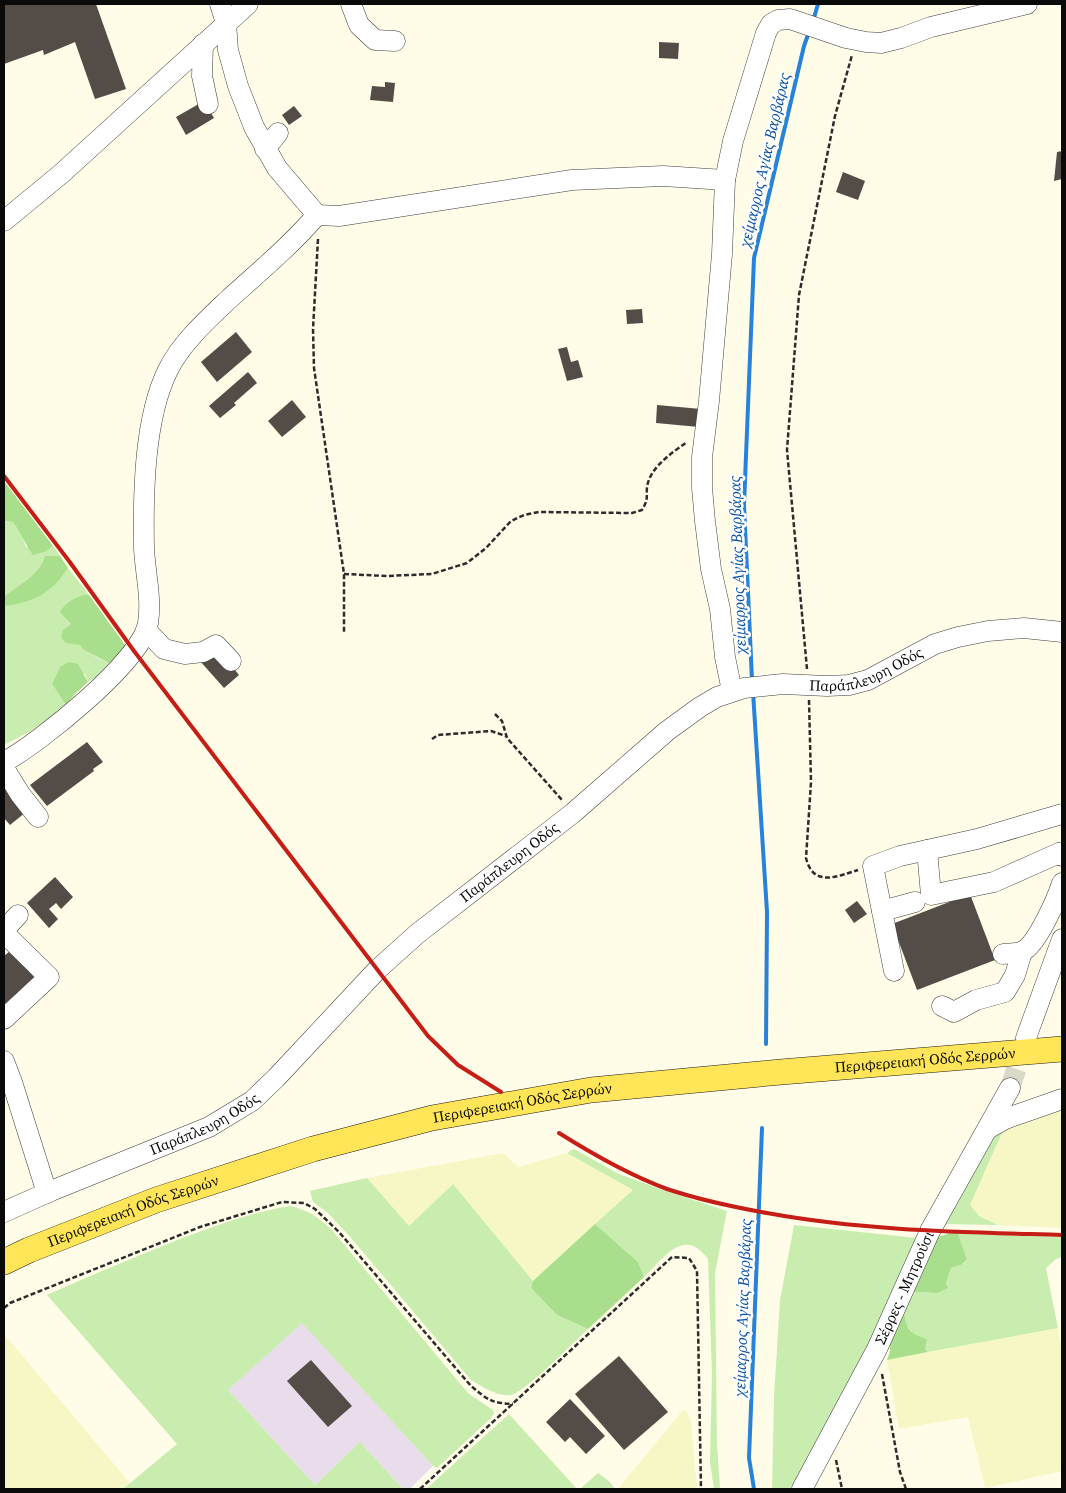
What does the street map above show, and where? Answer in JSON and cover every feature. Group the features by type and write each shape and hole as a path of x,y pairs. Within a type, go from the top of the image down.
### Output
{"main road":[{"name":"Περιφερειακή Οδός Σερρών","path":"4,1262 29,1250 156,1200 313,1149 432,1118 592,1090 781,1072 1062,1050"}],"street":[{"path":"220,4 226,23 228,50 238,86 254,127 277,168 317,215 339,216 572,180 662,176 725,180"},
{"path":"4,221 60,174 248,4"},
{"path":"351,4 359,24 375,40 395,41"},
{"path":"738,689 725,658 720,609 711,569 705,521 702,472 722,262 725,180 733,141 766,33 771,24 782,14 829,33 856,40 881,43 931,27 1027,4"},
{"path":"203,44 202,76 208,104"},
{"path":"265,149 278,133"},
{"path":"4,762 69,716 134,651 148,624 149,601 144,549 144,501 151,420 168,369 190,338 212,315 293,240 317,215"},
{"name":"Παράπλευρη Οδός","path":"4,1212 209,1127 252,1101 378,969 395,954 442,914 573,813 667,731 700,707 738,689 783,684 808,686 848,685 868,680 935,644 958,637 988,631 1024,628 1062,632"},
{"path":"146,630 164,649 185,654 203,652 216,645 231,661"},
{"path":"4,768 20,794 38,817"},
{"path":"894,971 873,866 900,856 977,839 1062,814"},
{"path":"927,850 931,895 994,882 1061,853"},
{"path":"942,1006 954,1012 976,1000 1005,992 1015,976 1012,953 1034,942 1060,892 1062,883"},
{"path":"882,911 915,902"},
{"path":"4,1019 49,977 4,931 18,915"},
{"path":"1026,1038 1062,939"},
{"path":"4,1062 12,1082 46,1193"},
{"name":"Σέρρες - Μητρούσι","path":"802,1489 878,1349 930,1231 1010,1088"},
{"path":"989,1128 1004,1119 1062,1099"}],"path":[{"path":"856,40 836,116 799,295 788,450 808,686 811,782 806,858 809,869 818,876 829,878 873,866"},
{"path":"317,215 318,234 313,329 314,368 344,574 344,632"},
{"path":"344,574 379,576 432,574 467,563 486,548 511,520 524,515 539,512 632,513 642,510 648,501 647,487 652,474 663,461 705,430"},
{"path":"495,714 502,722 506,736 573,813"},
{"path":"432,739 438,735 491,731 506,736"},
{"path":"4,1308 10,1303 200,1226 282,1202 304,1203 314,1208 339,1232 471,1386 483,1396 496,1403 513,1404"},
{"path":"420,1489 672,1257 690,1258 697,1271 699,1292 701,1489"},
{"path":"878,1349 900,1472 906,1489"},
{"path":"830,1439 842,1489"}],"shaded area":[{"path":"302,1322 433,1466 410,1489 403,1489 360,1442 315,1485 228,1390"}],"green space":[{"path":"4,481 53,546 47,551 33,555 13,522 4,521"},
{"path":"4,521 13,522 20,531 26,547 47,551 53,546 60,556 45,556 38,569 28,579 4,597"},
{"path":"45,556 60,556 68,568 56,584 33,599 4,606 4,597 38,569"},
{"path":"68,568 89,595 83,595 71,624 85,649 94,656 109,663 96,677 88,682 85,674 60,667 52,684 66,705 59,712 29,732 4,745 4,604 5,606 62,577"},
{"path":"83,595 89,595 128,649 109,663 84,650 80,645 66,643 61,638 63,630 71,624 60,612 70,601"},
{"path":"69,662 78,664 88,682 66,705 52,684 60,667"},
{"path":"1062,1106 1062,1228 998,1225 979,1216 970,1205 1004,1128"},
{"path":"1004,1128 970,1205 979,1216 998,1225 944,1224 986,1145"},
{"path":"574,1149 619,1174 727,1211 715,1273 717,1444 720,1489 714,1489 710,1462 712,1373 708,1259 691,1245 682,1245 674,1248 644,1277 638,1262 595,1224 633,1190 567,1153"},
{"path":"503,1153 518,1167 567,1153 633,1190 533,1281 453,1184 409,1227 367,1178"},
{"path":"367,1178 409,1226 453,1184 533,1281 531,1288 557,1315 588,1329 527,1386 518,1392 511,1395 495,1393 471,1380 352,1239 327,1212 313,1202 310,1191"},
{"path":"290,1206 312,1214 331,1229 468,1393 493,1410 494,1413 491,1418 437,1468 433,1466 302,1323 228,1390 315,1485 360,1442 403,1489 123,1489 177,1444 47,1295 203,1230 246,1216"},
{"path":"595,1224 638,1262 644,1277 588,1329 557,1315 531,1288 533,1281"},
{"path":"794,1225 917,1238 863,1364 798,1489 772,1489 774,1397 780,1300"},
{"path":"957,1231 1062,1237 1062,1257 1056,1259 1046,1268 1058,1328 928,1352 905,1323 904,1312 912,1292 937,1293 948,1287 946,1283 951,1268 967,1261"},
{"path":"957,1231 967,1260 961,1265 951,1268 946,1283 948,1288 937,1293 912,1292 938,1237"},
{"path":"904,1312 906,1323 910,1330 927,1339 925,1349 928,1352 887,1360 890,1344"},
{"path":"1058,1328 1062,1352 1062,1471 985,1488 968,1417 899,1429 887,1360"},
{"path":"4,1334 130,1483 123,1489 4,1489"},
{"path":"683,1410 688,1413 691,1423 697,1489 618,1489"},
{"path":"509,1414 577,1489 426,1489"},
{"path":"598,1473 610,1482 615,1489 580,1489"}],"building":[{"path":"4,4 96,4 126,89 95,99 75,42 44,55 43,50 4,64"},
{"path":"659,42 679,43 678,59 659,58"},
{"path":"385,82 395,83 393,102 370,100 372,86 385,87"},
{"path":"204,101 214,118 186,135 176,117"},
{"path":"294,106 302,116 289,125 282,115"},
{"path":"1062,151 1062,179 1054,181 1057,152"},
{"path":"843,172 865,181 858,200 836,192"},
{"path":"642,309 643,323 627,324 626,310"},
{"path":"236,332 252,352 217,382 201,362"},
{"path":"567,347 571,362 578,360 583,377 567,381 558,349"},
{"path":"248,372 257,383 234,403 236,405 220,418 209,406"},
{"path":"292,400 306,417 282,437 268,421"},
{"path":"657,405 701,409 699,427 656,423"},
{"path":"216,647 239,675 224,688 200,661"},
{"path":"87,742 103,762 93,769 94,771 47,806 30,785"},
{"path":"4,785 26,812 10,825 4,818"},
{"path":"55,877 73,897 61,909 56,903 49,909 58,919 49,928 27,903"},
{"path":"970,894 995,960 917,990 892,924"},
{"path":"857,901 867,914 854,923 845,910"},
{"path":"10,951 34,977 4,1005 4,956"},
{"path":"619,1356 668,1412 624,1450 575,1394"},
{"path":"311,1360 352,1406 328,1427 287,1381"},
{"path":"570,1399 605,1436 586,1454 570,1437 565,1442 546,1422"}],"waterway":[{"name":"χείμαρρος Αγίας Βαρβάρας","path":"813,21 818,4"},
{"name":"χείμαρρος Αγίας Βαρβάρας","path":"752,680 744,505 754,258 804,46 809,32"},
{"name":"χείμαρρος Αγίας Βαρβάρας","path":"753,692 767,912 766,1044"},
{"name":"χείμαρρος Αγίας Βαρβάρας","path":"754,1489 749,1458 762,1128"}],"tunnel":[{"path":"1010,1088 1026,1040"}],"railway":[{"path":"4,476 134,651 428,1036 458,1065 501,1092"},
{"path":"559,1133 612,1164 639,1177 667,1189 717,1203 841,1224 951,1231 1062,1235"}]}
